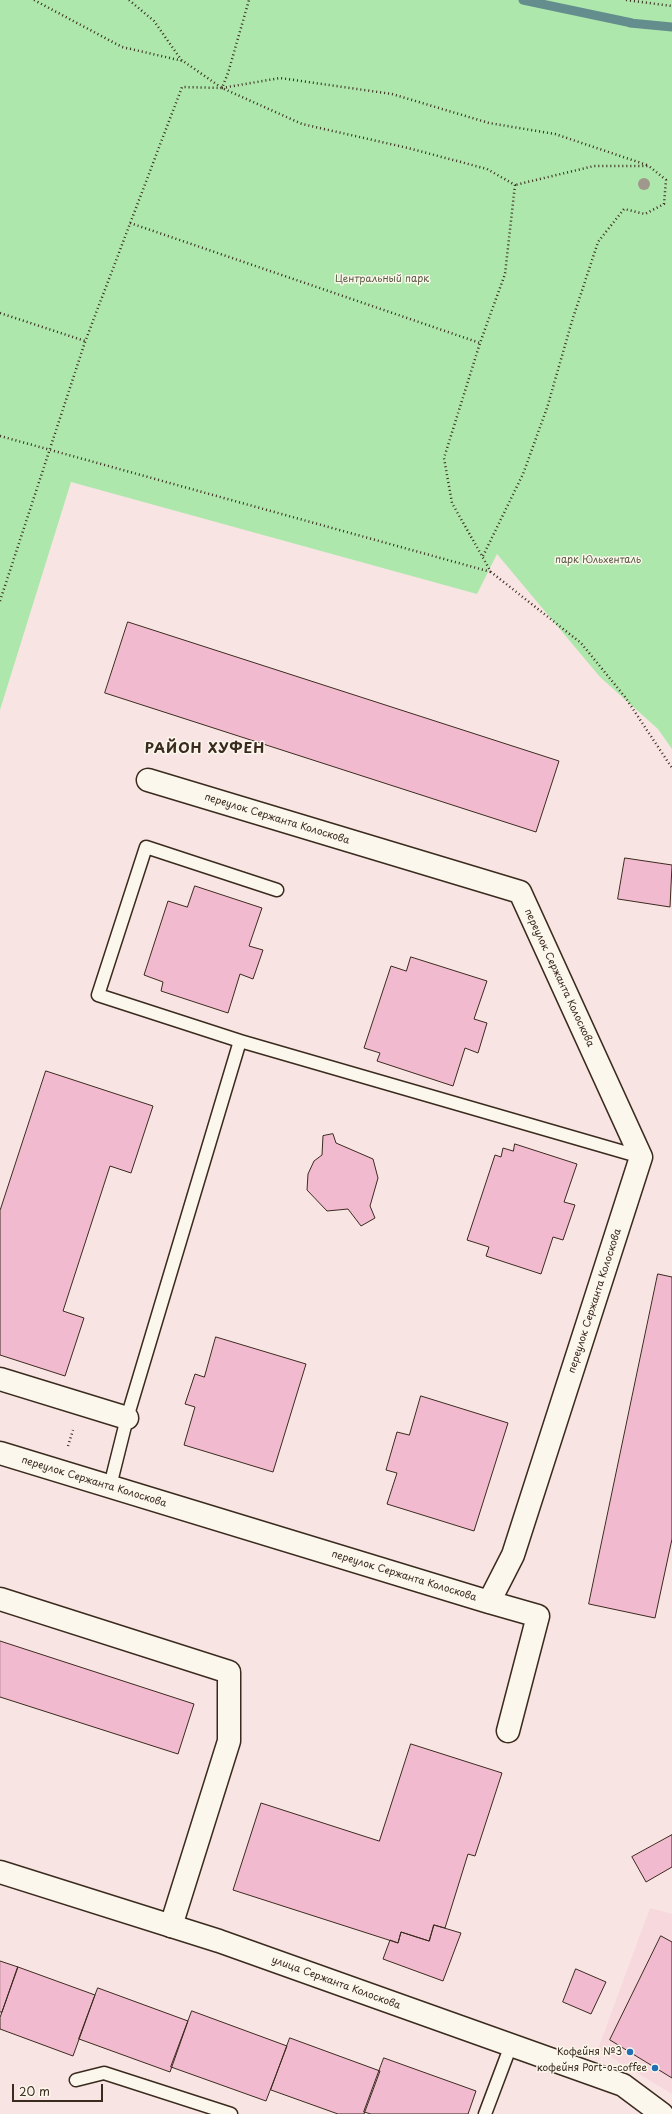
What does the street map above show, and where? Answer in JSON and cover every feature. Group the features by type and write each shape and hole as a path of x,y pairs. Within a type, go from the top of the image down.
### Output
{"street":[{"name":"переулок Сержанта Колоскова","path":"0,1453 489,1602 514,1555 641,1157 520,892 148,780"},
{"path":"0,1379 127,1418"},
{"path":"0,1599 229,1672 229,1741 171,1926"},
{"path":"489,1602 538,1616 508,1731"},
{"name":"улица Сержанта Колоскова","path":"0,1872 218,1941 623,2085 662,2114"}],"lane":[{"path":"277,890 146,847 98,995 240,1041 641,1157"},
{"path":"110,1486 127,1418 240,1041"},
{"path":"485,2114 511,2045"},
{"path":"76,2080 104,2074 231,2114"}],"path":[{"path":"34,0 122,47 183,62 222,88 302,124 408,148 487,169 515,184 594,166 649,166"},
{"path":"129,0 154,21 183,62"},
{"path":"222,88 228,73 249,0"},
{"path":"626,0 672,6"},
{"path":"0,602 51,450 85,342 182,87 222,88 280,78 392,94 489,123 555,134 649,166 666,180 664,204 645,214 624,209 598,242 572,321 547,408 523,474 483,556"},
{"path":"491,572 452,503 444,458 480,343 505,274 515,184"},
{"path":"130,223 480,343"},
{"path":"0,313 85,342"},
{"path":"0,436 491,572 581,643 624,697 672,768"}],"shaded area":[{"path":"650,1908 672,1914 672,2094 598,2049"}],"green space":[{"name":"Центральный парк","path":"0,0 672,0 672,749 658,729 600,677 497,554 477,594 71,482 0,710"}],"building":[{"path":"128,622 559,761 536,832 105,693"},
{"path":"625,858 672,865 670,907 618,899"},
{"path":"195,886 262,908 249,946 263,950 253,979 240,974 228,1013 161,991 163,982 144,975 168,901 187,907"},
{"path":"411,957 487,981 474,1019 487,1023 478,1053 465,1048 453,1086 377,1061 380,1053 364,1048 391,966 406,971"},
{"path":"46,1071 153,1106 131,1173 110,1166 63,1311 84,1318 65,1376 0,1355 0,1211"},
{"path":"333,1134 336,1143 373,1159 378,1178 370,1206 375,1218 361,1226 348,1209 327,1211 307,1190 308,1174 314,1161 322,1155 323,1136"},
{"path":"515,1144 577,1164 564,1202 575,1205 563,1240 553,1237 541,1274 486,1256 489,1247 467,1240 495,1155 501,1157 503,1148 513,1151"},
{"path":"658,1274 672,1277 672,1539 655,1618 589,1604"},
{"path":"216,1337 306,1364 273,1472 184,1445 195,1407 185,1404 195,1374 204,1377"},
{"path":"421,1396 508,1423 474,1531 387,1504 397,1473 386,1470 397,1432 409,1435"},
{"path":"0,1641 194,1704 178,1754 0,1697"},
{"path":"411,1744 502,1773 475,1856 468,1854 445,1928 434,1925 429,1941 401,1932 398,1943 233,1890 261,1803 379,1841"},
{"path":"672,1835 672,1867 646,1882 632,1857"},
{"path":"434,1925 461,1933 443,1981 383,1959 390,1940 398,1943 401,1932 429,1941"},
{"path":"661,1936 672,1942 672,2078 610,2040"},
{"path":"0,1961 18,1967 2,2012 0,2012"},
{"path":"18,1967 95,1995 73,2056 0,2029 0,2018"},
{"path":"576,1969 606,1982 591,2014 563,2002"},
{"path":"98,1988 188,2021 170,2072 79,2039"},
{"path":"192,2011 287,2046 266,2101 171,2067"},
{"path":"290,2038 380,2071 364,2114 338,2114 271,2090"},
{"path":"384,2058 476,2091 468,2114 371,2114 364,2112"}],"waterway":[{"path":"523,0 632,23 630,23 672,27"}],"place":[{"name":"Кофейня №3","path":"630,2052"},
{"name":"кофейня Port-o-coffee","path":"655,2068"}],"district":[{"name":"РАЙОН ХУФЕН","path":"205,749"}],"park label":[{"name":"парк Юльхенталь","path":"598,560"}]}
